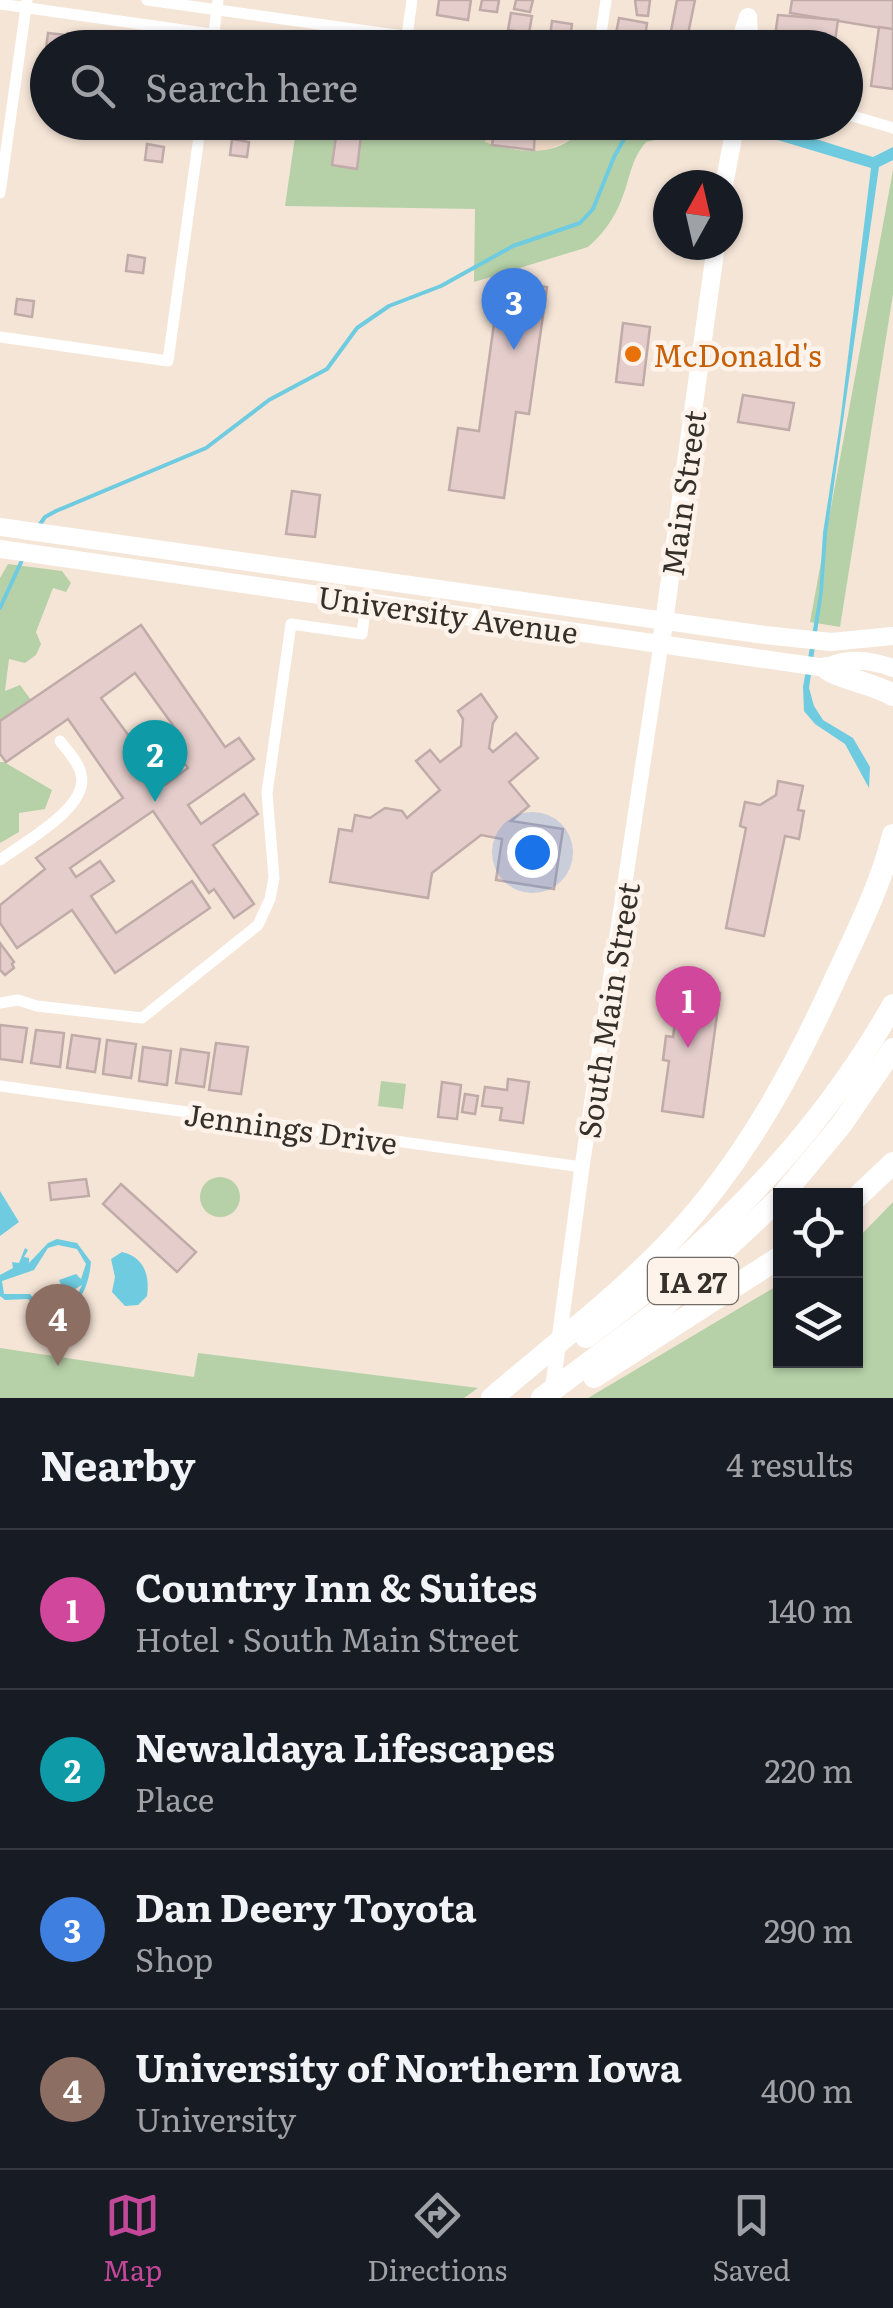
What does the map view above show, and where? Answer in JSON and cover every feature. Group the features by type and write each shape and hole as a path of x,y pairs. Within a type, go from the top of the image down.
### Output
{"highway":[{"path":"826,668 833,675 856,678 893,694"},
{"path":"609,1310 709,1195 778,1094 868,908 893,835"},
{"name":"IA 27","path":"502,1394 609,1310 685,1260 762,1184 825,1110 893,1005"},
{"name":"IA 27","path":"788,1188 841,1125 893,1049"},
{"path":"863,1191 893,1163"},
{"name":"IA 27","path":"542,1398 602,1363 773,1204"},
{"path":"562,1398 602,1363 773,1262"}],"main road":[{"path":"727,140 728,154"},
{"path":"726,170 732,140"},
{"name":"Main Street","path":"664,622 714,260"},
{"name":"University Avenue","path":"4,528 803,640 831,642 893,636"},
{"name":"University Avenue","path":"0,549 826,668 839,661 874,662 893,668"},
{"name":"South Main Street","path":"661,644 664,622"}],"street":[{"path":"147,0 218,5 370,30"},
{"path":"407,30 412,0"},
{"path":"602,30 606,0"},
{"path":"0,4 27,3 190,30"},
{"path":"0,193 27,3"},
{"path":"215,30 218,5"},
{"path":"863,119 893,128"},
{"path":"0,337 168,361 199,140"},
{"path":"0,1003 18,1000 37,1006 142,1018 258,925 274,878 267,793 291,624 362,634 366,602"},
{"name":"South Main Street","path":"552,1398 582,1167 661,644"},
{"path":"0,860 74,806 82,792 82,772 60,741"},
{"name":"Jennings Drive","path":"0,1086 582,1167"}],"shaded area":[{"path":"485,140 569,140 539,154"}],"green space":[{"path":"295,140 485,140 526,151 553,148 569,140 655,140 646,142 641,149 615,214 588,247 474,282 475,209 285,206"},
{"path":"893,170 893,294 840,627 810,622"},
{"path":"8,564 62,571 71,583 66,592 53,588 36,632 41,644 36,655 25,663 9,659 5,691 20,685 31,700 0,721 0,578"},
{"path":"0,762 52,790 45,809 19,813 19,832 0,843"},
{"path":"381,1081 406,1084 403,1109 378,1106"},
{"path":"220,1177 234,1183 240,1197 234,1211 220,1217 206,1211 200,1197 206,1183"},
{"path":"893,1202 893,1398 588,1398 773,1288 773,1368 863,1368 863,1233"},
{"path":"0,1348 194,1377 198,1353 478,1388 464,1398 0,1398"}],"water":[{"path":"778,140 819,140 873,157 893,147 893,160 879,167 809,688 823,720 853,738 870,767 869,788 845,744 815,724 804,711 803,687 819,595 823,533 871,168"},
{"path":"0,1191 19,1222 0,1236"},
{"path":"57,1239 77,1243 91,1262 87,1283 78,1300 63,1311 41,1314 28,1299 5,1300 0,1296 0,1275 13,1268 12,1262 19,1263 25,1248 28,1250 24,1257 29,1258 29,1263","holes":["58,1245 77,1249 86,1264 81,1279 76,1274 59,1280 65,1295 82,1285 75,1301 43,1309 30,1294 4,1294 2,1281 34,1270 48,1248"]},
{"path":"122,1252 136,1258 146,1274 147,1296 138,1305 125,1306 112,1292 115,1277 111,1259"}],"building":[{"path":"439,0 471,0 468,20 437,15"},
{"path":"482,0 499,0 497,12 480,10"},
{"path":"516,0 533,0 530,12 514,9"},
{"path":"635,0 650,0 648,16 637,15"},
{"path":"677,0 695,0 689,30 671,30"},
{"path":"792,0 893,0 893,30 790,13"},
{"path":"511,13 532,16 530,30 508,30"},
{"path":"778,15 838,20 837,30 776,30"},
{"path":"619,18 647,23 646,30 617,30"},
{"path":"552,21 572,24 571,30 551,30"},
{"path":"879,27 893,29 893,89 871,86"},
{"path":"232,140 249,142 247,157 230,155"},
{"path":"335,140 361,140 357,169 332,165"},
{"path":"493,140 534,140 534,150 492,145"},
{"path":"147,144 164,147 162,162 145,160"},
{"path":"128,255 145,258 143,273 126,271"},
{"path":"500,281 547,287 529,414 516,412 504,498 449,490 458,428 479,431"},
{"path":"17,299 34,301 32,317 15,314"},
{"name":"McDonald's","path":"623,323 650,327 643,385 616,382"},
{"path":"743,395 794,403 789,430 738,422"},
{"path":"292,491 320,495 315,537 286,534"},
{"path":"141,625 225,747 239,738 254,759 188,805 201,824 244,794 258,814 213,845 254,904 234,918 214,889 209,893 153,811 70,868 76,877 100,861 114,881 91,896 116,933 192,881 210,908 115,973 72,910 17,948 0,923 0,905 45,869 36,858 123,798 68,719 6,762 0,754 0,721","holes":["135,673 180,735 169,743 188,768 165,785 101,698"]},
{"path":"481,694 497,717 489,748 493,752 516,733 538,758 509,782 529,806 511,821 563,829 554,889 496,880 502,839 481,835 432,873 428,898 330,882 339,829 352,831 355,815 370,818 385,808 402,811 407,818 440,790 416,761 430,750 440,762 461,746 463,719 458,711"},
{"path":"778,781 803,786 798,810 804,811 799,839 785,836 764,936 726,928 746,828 740,826 745,802 760,805 776,795"},
{"path":"0,943 14,962 14,968 5,975 0,970"},
{"path":"686,988 720,993 703,1117 662,1111 669,1061 663,1060 666,1036 673,1037 677,1008 683,1009"},
{"path":"0,1025 27,1028 22,1062 0,1059"},
{"path":"36,1030 64,1033 60,1067 31,1063"},
{"path":"72,1035 100,1039 95,1072 67,1068"},
{"path":"107,1040 136,1044 131,1078 103,1074"},
{"path":"216,1043 248,1047 241,1094 209,1090"},
{"path":"143,1047 171,1051 167,1085 139,1081"},
{"path":"181,1049 209,1053 204,1087 176,1083"},
{"path":"508,1079 529,1082 523,1123 500,1120 502,1108 482,1106 485,1087 507,1090"},
{"path":"442,1082 461,1085 457,1119 438,1117"},
{"path":"465,1094 478,1096 475,1114 462,1112"},
{"path":"86,1179 89,1196 51,1200 49,1183"},
{"path":"121,1184 196,1252 177,1272 103,1204"}],"waterway":[{"path":"38,527 56,511 206,448 269,400 327,369 357,328 389,306 441,286 513,246 580,223 593,209 624,140"},
{"path":"0,608 23,558"}],"place":[{"name":"Dan Deery Toyota","path":"514,350"},
{"name":"McDonald's","path":"633,354"},
{"name":"Newaldaya Lifescapes","path":"155,802"},
{"name":"Country Inn & Suites","path":"688,1048"},
{"name":"University of Northern Iowa","path":"58,1366"}]}
